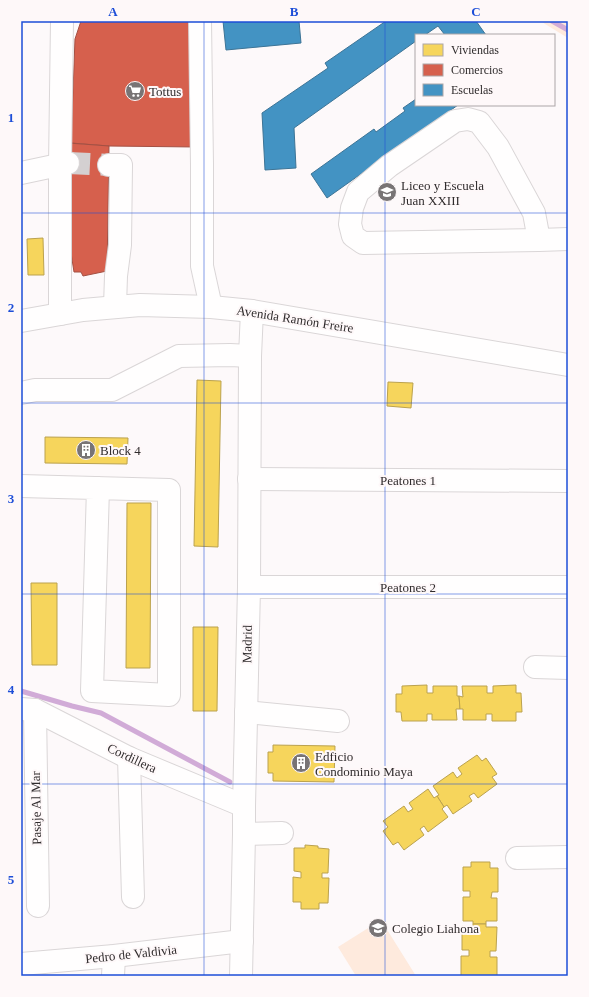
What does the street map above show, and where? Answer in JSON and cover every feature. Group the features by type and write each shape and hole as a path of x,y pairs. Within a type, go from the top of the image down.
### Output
{"street":[{"path":"60,314 59,165 62,21"},
{"path":"200,21 202,266 212,307"},
{"path":"539,240 534,213 498,147 479,122 468,119 455,121 389,166 358,192 352,208 350,224 353,236 363,243 539,240 568,239"},
{"path":"21,173 59,165"},
{"path":"109,165 121,165 120,245 116,276 115,306"},
{"name":"Avenida Ramón Freire","path":"21,321 115,306 140,305 212,307 252,311 568,365"},
{"name":"Madrid","path":"241,976 249,587 250,356 252,311"},
{"path":"21,393 35,390 112,390 179,356 250,356"},
{"name":"Peatones 1","path":"249,479 568,481"},
{"path":"21,486 98,488 169,490 169,695 92,691 98,488"},
{"name":"Peatones 2","path":"249,587 568,587"},
{"path":"535,667 568,668"},
{"name":"Cordillera","path":"28,710 129,758 244,806"},
{"name":"Pasaje Al Mar","path":"28,710 38,906"},
{"path":"246,712 338,721"},
{"path":"129,758 133,898"},
{"path":"244,834 282,833"},
{"path":"517,858 568,857"},
{"name":"Pedro de Valdivia","path":"21,964 114,966 242,941"}],"shaded area":[{"path":"541,21 568,21 568,38 545,24"},
{"path":"381,920 416,976 356,976 338,947"}],"building: Viviendas":[{"path":"43,238 44,275 28,275 27,239"},
{"path":"197,380 221,381 218,547 194,546"},
{"path":"388,382 413,383 411,408 387,406"},
{"name":"Block 4","path":"45,437 128,438 127,464 45,463"},
{"path":"127,503 151,503 150,668 126,668"},
{"path":"31,583 57,583 57,665 32,665"},
{"path":"193,627 218,627 217,711 193,711"},
{"path":"427,685 427,693 433,693 433,686 457,686 457,696 459,696 460,709 456,709 457,720 432,720 432,714 427,714 427,721 402,721 401,712 396,712 396,694 402,694 402,686"},
{"path":"516,685 516,693 521,693 522,712 516,712 516,721 492,721 492,714 486,714 486,720 463,720 463,709 460,709 459,696 463,697 462,686 487,686 487,693 493,693 493,686"},
{"name":"Edficio Condominio Maya","path":"273,745 335,746 334,782 273,781 273,773 268,773 268,752 273,752"},
{"path":"477,755 482,761 486,758 497,774 492,777 497,784 478,798 474,793 469,796 472,801 453,814 447,805 444,807 433,786 453,772 457,778 462,774 458,768"},
{"path":"428,789 434,798 437,796 444,807 442,809 448,817 428,832 424,826 420,829 424,835 404,850 398,842 393,845 383,831 388,827 383,821 404,806 408,812 413,809 409,803"},
{"path":"305,845 329,849 328,873 322,873 322,878 329,878 328,903 319,903 319,909 301,909 301,902 293,902 293,877 301,878 301,872 294,871 294,848 305,848"},
{"path":"471,862 490,862 490,868 498,868 498,892 492,892 491,898 497,898 497,921 486,921 486,924 473,924 473,921 463,921 463,897 470,897 470,891 463,891 463,867 471,867"},
{"path":"473,924 486,924 486,927 497,927 496,951 490,951 490,957 497,957 497,976 461,976 461,956 469,956 469,950 462,950 462,926 473,927"}],"building: Comercios":[{"name":"Tottus","path":"81,21 197,21 196,147 109,146 71,143 75,39"},
{"path":"68,143 109,146 107,271 83,276 81,272 74,272 69,240"}],"building: Escuelas":[{"path":"223,21 299,21 301,43 226,50"},
{"path":"386,21 476,21 485,34 444,34 438,26 426,34 415,34 415,42 294,128 296,168 265,170 262,113 328,68 325,63"},
{"path":"415,100 415,106 457,106 327,198 311,174 374,129 376,132 405,111 403,108"}],"waterway":[{"path":"552,21 568,30"},
{"path":"21,691 101,713 230,782"}],"tunnel":[{"path":"68,163 109,165"}],"place":[{"name":"Tottus","path":"135,91"},
{"name":"Liceo y Escuela Juan XXIII","path":"387,192"},
{"name":"Block 4","path":"86,450"},
{"name":"Edficio Condominio Maya","path":"301,763"},
{"name":"Colegio Liahona","path":"378,928"}]}
